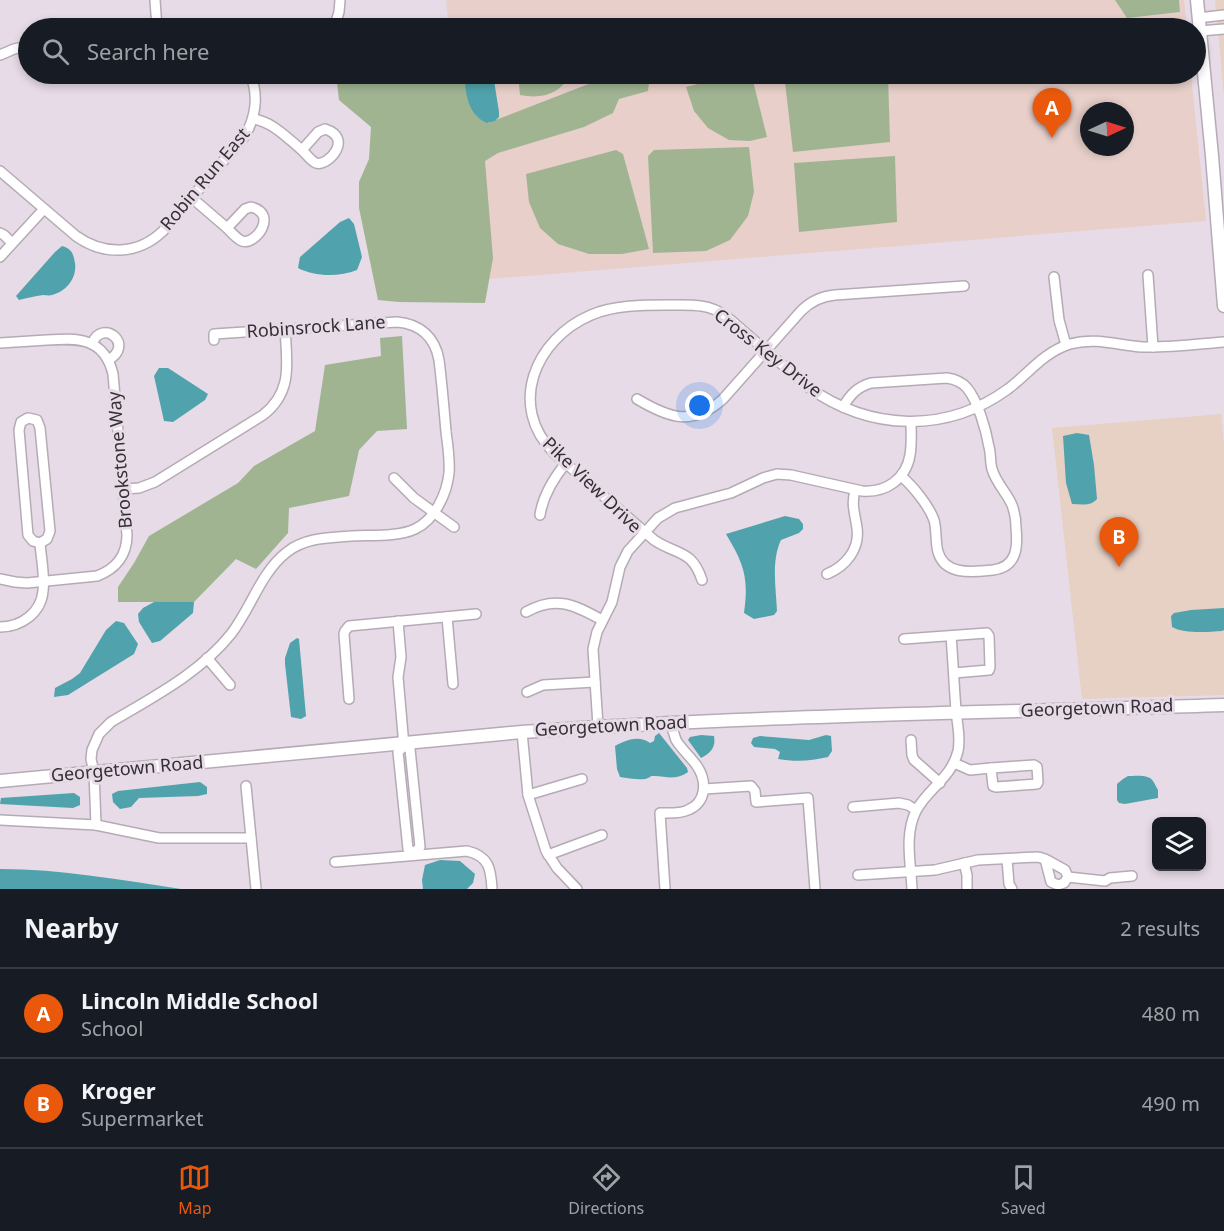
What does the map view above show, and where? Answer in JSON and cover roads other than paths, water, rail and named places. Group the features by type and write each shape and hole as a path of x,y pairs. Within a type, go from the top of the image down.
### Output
{"main road":[{"path":"1197,0 1198,18"},
{"path":"1205,84 1224,306"},
{"name":"Georgetown Road","path":"0,780 598,726 1224,705"}],"street":[{"path":"155,0 156,18"},
{"path":"337,18 340,0"},
{"path":"1206,21 1224,15"},
{"path":"1206,25 1224,29"},
{"path":"0,55 18,48"},
{"name":"Robin Run East","path":"0,171 88,244 102,249 120,250 138,247 153,240 163,231 241,142 253,119 256,96 253,84"},
{"path":"253,119 272,125 302,150"},
{"path":"192,198 227,228"},
{"path":"0,257 44,208"},
{"path":"0,233 12,243"},
{"path":"1148,275 1152,347"},
{"path":"1054,277 1059,320 1066,345"},
{"path":"637,399 658,412 672,416 691,416 705,412 723,399 803,308 824,297 964,286"},
{"name":"Cross Key Drive","path":"533,378 538,363 546,351 565,331 589,316 616,308 696,304 708,307 723,315 808,387 830,401 879,419 911,422 944,418 977,406 1016,383 1041,358 1066,345 1100,340 1152,347 1224,342"},
{"name":"Robinsrock Lane","path":"214,340 214,333 400,322 424,331 435,345 439,360 450,468 445,491 433,513"},
{"path":"124,489 139,488 155,482 263,416 272,408 286,380 285,329"},
{"name":"Brookstone Way","path":"43,582 97,576 112,568 124,552 127,541 124,489 113,374 108,360 92,344 101,333 109,333 118,341 119,348 116,355 108,360"},
{"path":"0,343 71,339 92,344"},
{"name":"Pike View Drive","path":"533,378 529,398 530,409 544,443 645,533 628,551 620,567 612,602 597,632 594,649 598,726"},
{"path":"843,407 852,393 865,385 874,383 947,378 965,386 977,406 986,430 994,473 1011,502 1018,542 1014,556 1004,566 994,570 958,571 948,566 938,552 933,518 913,488 901,476"},
{"path":"28,418 37,420 40,428 50,531 47,539 40,543 33,541 28,534 18,430 21,422 28,418"},
{"path":"702,580 698,569 689,558 679,551 659,544 645,533 658,518 670,510 732,493 771,475 791,475 868,492 890,486 901,476 908,464 911,422"},
{"path":"540,515 550,485 566,463"},
{"path":"394,477 414,498 454,527"},
{"path":"827,574 846,562 855,547 857,533 853,511 855,490"},
{"path":"96,825 94,772 91,759 97,737 111,723 176,683 222,645 274,564 291,549 304,542 408,532 421,525 433,513"},
{"path":"0,627 19,624 33,614 41,599 43,582 40,543"},
{"path":"0,579 21,583 43,582"},
{"path":"526,612 547,603 563,603 579,607 602,620"},
{"path":"349,699 344,634 346,629 353,625 476,614"},
{"path":"447,617 453,684"},
{"path":"398,621 401,657 398,677 404,744 410,749 420,847 414,854"},
{"path":"904,639 985,633 988,636 989,670 954,673"},
{"path":"912,889 909,833 911,822 916,810 954,763 959,748 960,736 956,713 951,636"},
{"path":"207,658 230,685"},
{"path":"527,692 543,685 595,682"},
{"path":"665,889 660,813 683,812 693,808 701,799 704,789 702,774 677,742 670,722"},
{"path":"522,732 528,795 548,855 577,889"},
{"path":"911,740 912,755 915,760 940,783"},
{"path":"954,763 970,770 991,768 1035,765 1037,766 1038,784 994,787 991,768"},
{"path":"528,795 582,779"},
{"path":"246,786 256,889"},
{"path":"704,789 751,786 755,791 756,802 808,798 815,889"},
{"path":"853,807 899,803 916,810"},
{"path":"0,820 96,825 159,838 251,838"},
{"path":"548,855 602,835"},
{"path":"335,862 464,850 475,853 485,860 489,867 492,889"},
{"path":"858,875 938,869 978,860 1037,857 1045,859 1065,870 1068,877 1061,887 1051,882 1045,859"},
{"path":"1007,859 1009,887"},
{"path":"964,863 967,875 966,889"},
{"path":"1068,877 1103,885 1110,878 1132,876"}],"water":[{"path":"465,84 495,84 499,117 487,123 480,119 471,109"},
{"path":"349,218 354,224 362,257 357,270 327,275 298,268 300,257 340,222"},
{"path":"62,246 73,254 75,269 70,283 52,295 19,300 16,296"},
{"path":"159,368 168,368 208,394 205,400 173,422 164,421 154,376"},
{"path":"1077,433 1089,435 1097,499 1082,505 1072,504 1066,483 1063,436"},
{"path":"785,516 799,519 803,524 803,529 781,540 778,548 775,575 777,611 774,615 754,619 744,613 746,590 744,572 726,534"},
{"path":"154,602 194,602 193,613 160,641 152,643 139,622 138,614"},
{"path":"1224,608 1224,630 1222,631 1189,632 1172,627 1171,616 1174,613"},
{"path":"116,621 124,623 138,644 134,654 68,695 54,697 55,688 80,673 106,630"},
{"path":"299,639 306,716 301,719 291,717 285,664 290,643"},
{"path":"659,733 688,772 675,777 652,776 639,779 620,777 615,746 637,739 650,743"},
{"path":"826,735 831,736 832,751 828,757 809,760 778,759 780,752 775,749 754,747 751,743 753,738 760,736 809,740"},
{"path":"714,736 714,743 708,754 701,758 688,740 690,737"},
{"path":"1128,776 1142,776 1151,779 1158,790 1158,798 1119,803 1117,784"},
{"path":"200,782 207,787 207,794 139,798 131,807 120,809 113,802 112,794 118,791"},
{"path":"74,793 80,797 80,805 73,808 0,804 1,798"},
{"path":"440,860 460,861 475,874 473,883 467,889 423,889 425,865"},
{"path":"0,869 68,873 181,889 0,889"}],"place":[{"name":"Lincoln Middle School","path":"1052,138"},
{"name":"Kroger","path":"1119,567"}]}
